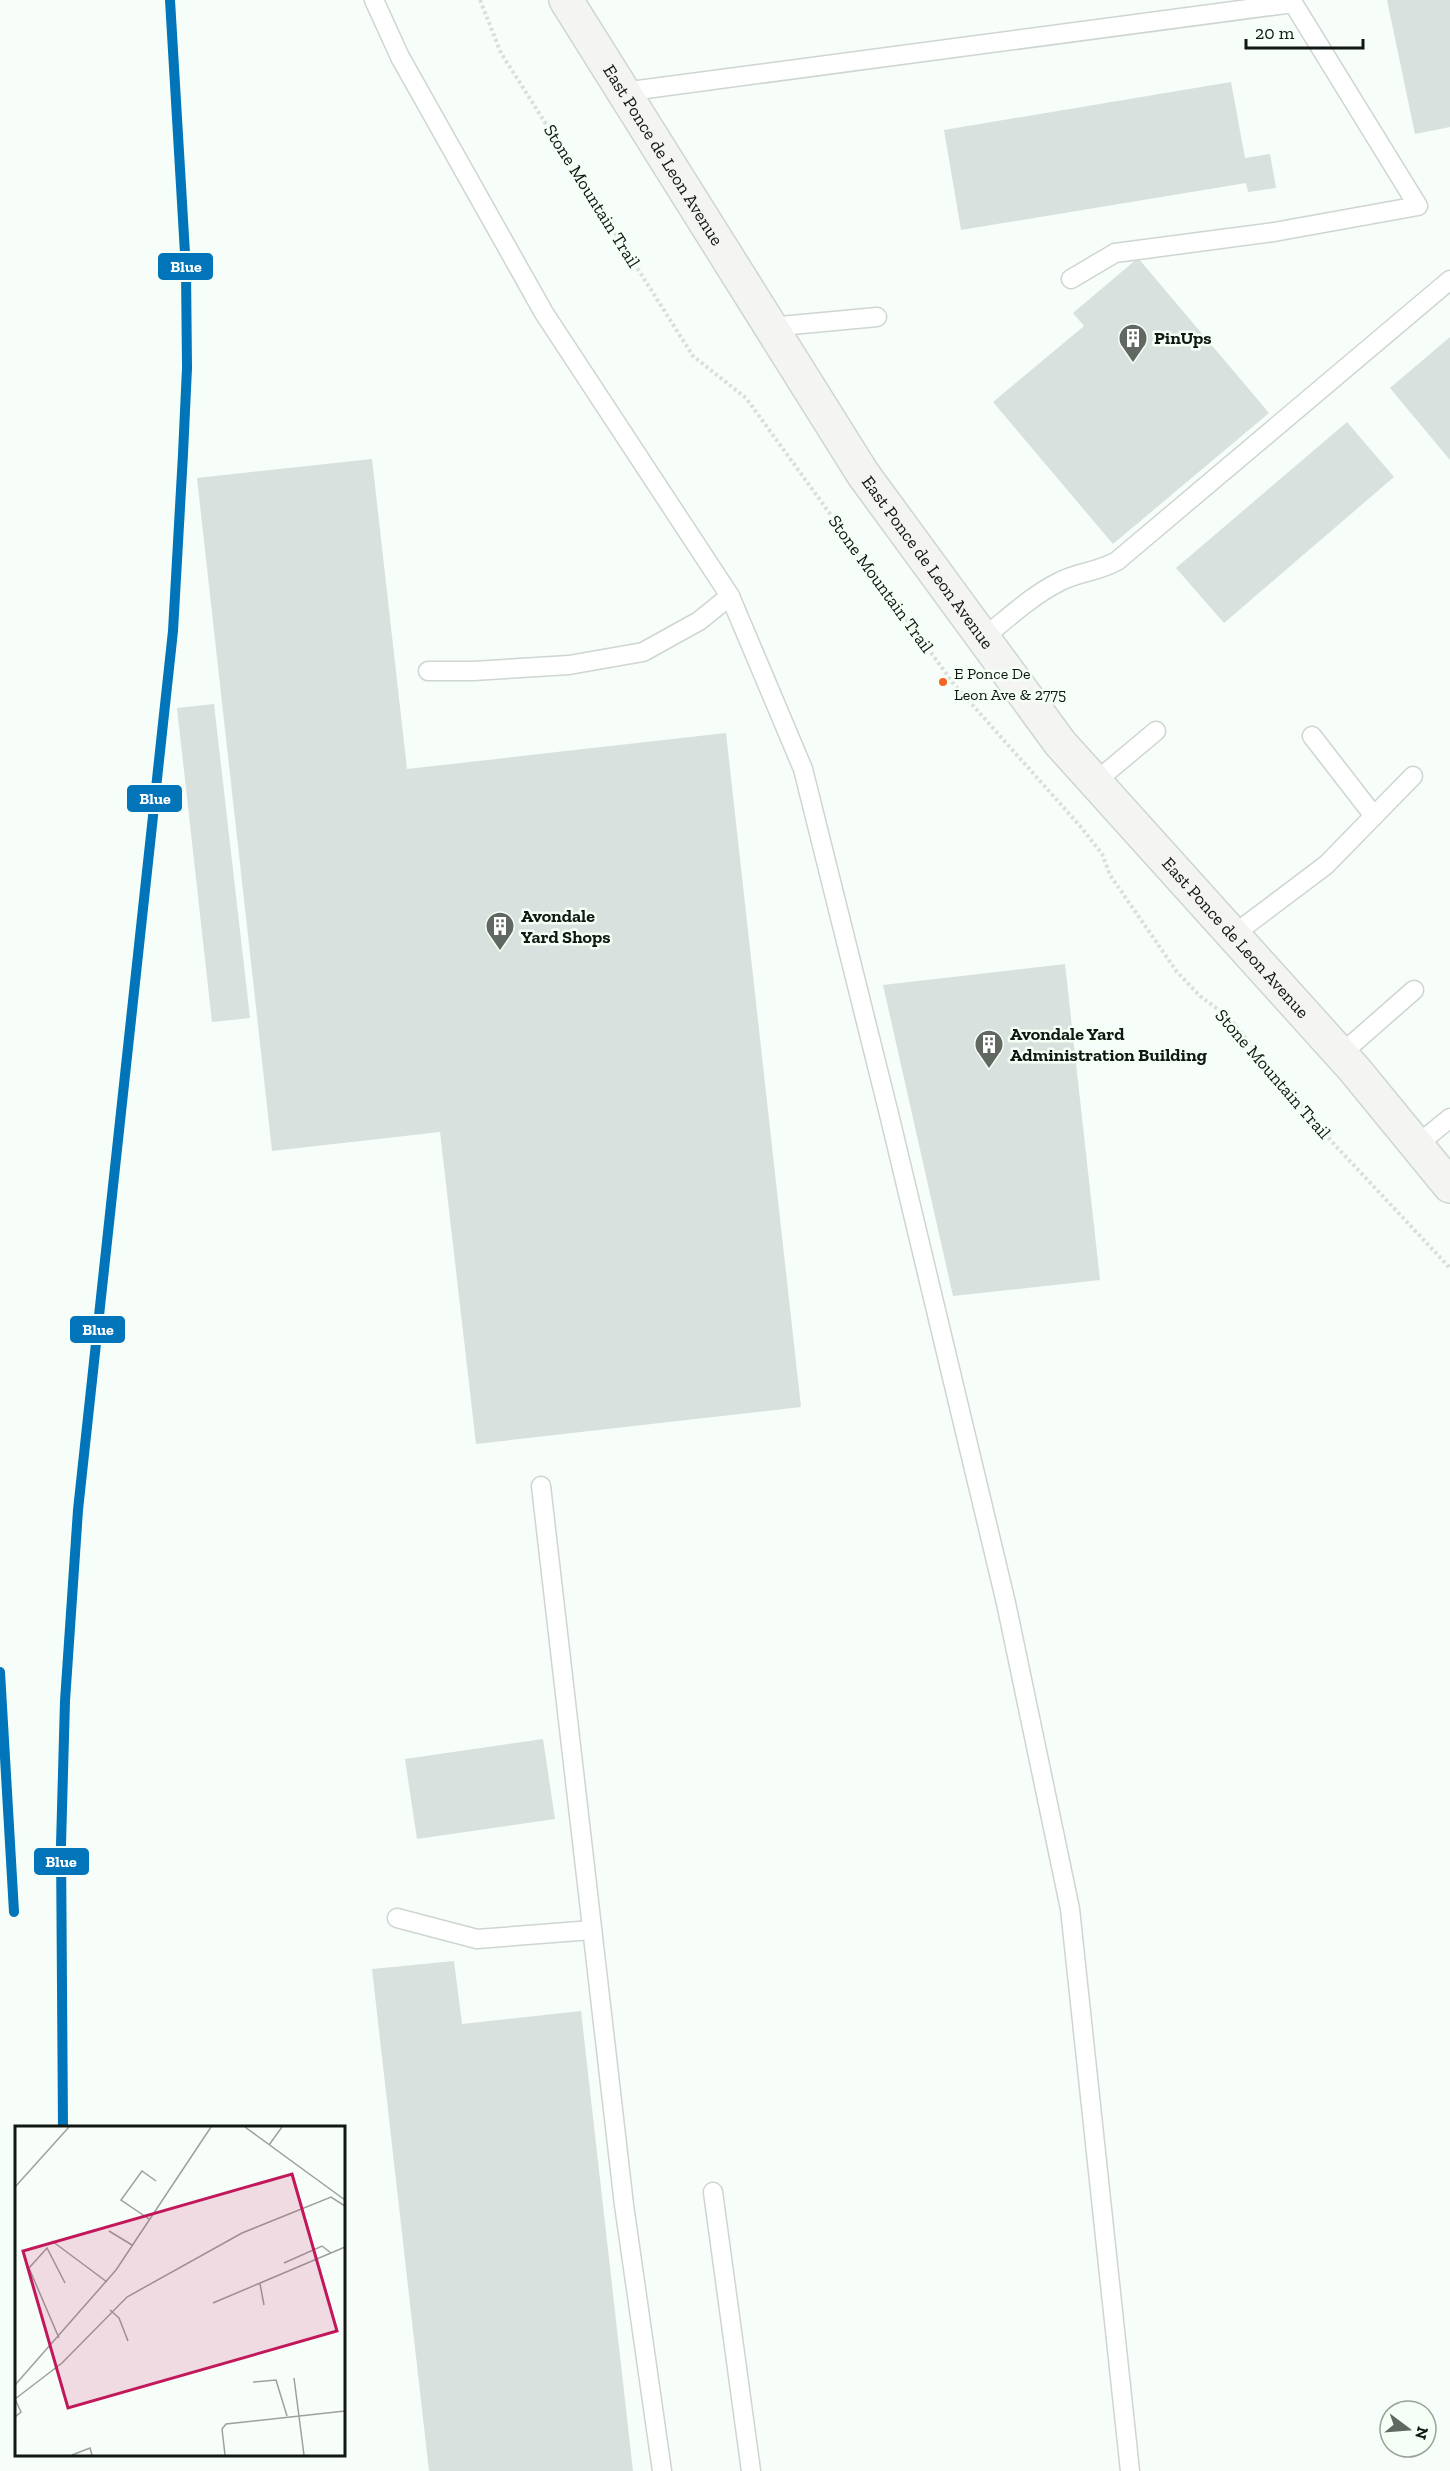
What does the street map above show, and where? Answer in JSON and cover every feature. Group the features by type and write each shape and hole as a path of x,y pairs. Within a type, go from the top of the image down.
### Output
{"main road":[{"name":"East Ponce de Leon Avenue","path":"566,0 863,474 1060,743 1341,1054 1450,1186"}],"lane":[{"path":"374,0 400,57 544,313 730,596 803,769 892,1126 1006,1603 1070,1909 1130,2471"},
{"path":"623,92 1293,3 1418,206 1274,232 1116,253 1071,279"},
{"path":"983,638 1037,595 1061,580 1102,569 1117,561 1450,280"},
{"path":"770,327 877,317"},
{"path":"428,671 473,671 569,665 643,652 699,621 730,596"},
{"path":"1095,782 1156,731"},
{"path":"1312,736 1374,816"},
{"path":"1233,935 1326,865 1413,776"},
{"path":"1341,1054 1414,990"},
{"path":"1417,1145 1450,1118"},
{"path":"540,1486 624,2205 662,2471"},
{"path":"397,1918 477,1939 592,1930"},
{"path":"713,2192 751,2471"}],"path":[{"name":"Stone Mountain Trail","path":"480,0 501,53 693,356 746,398 953,683 1101,854 1110,875 1176,972 1200,996 1228,1017 1333,1143 1450,1268"}],"building":[{"path":"1387,0 1450,0 1450,127 1415,134"},
{"path":"1231,82 1245,158 1270,154 1276,188 1248,192 1246,183 961,230 944,130"},
{"name":"PinUps","path":"1138,258 1269,413 1113,544 993,402 1084,326 1073,313"},
{"path":"1450,337 1450,460 1390,388"},
{"path":"1347,422 1394,477 1224,623 1176,568"},
{"name":"Avondale Yard Shops","path":"372,459 407,769 726,733 801,1407 476,1444 440,1132 272,1151 197,478"},
{"path":"214,704 250,1018 212,1022 177,708"},
{"name":"Avondale Yard Administration Building","path":"1065,964 1100,1280 953,1296 883,985"},
{"path":"543,1739 555,1819 417,1839 405,1759"},
{"path":"454,1961 462,2024 581,2011 633,2471 429,2471 372,1969"}],"transit line":[{"name":"Blue","path":"63,2126 61,1845 65,1701 78,1510 173,631 183,454 187,368 186,270 170,0"},
{"name":"Blue","path":"0,1672 14,1912"}],"place":[{"name":"PinUps","path":"1133,364"},
{"name":"E Ponce De Leon Ave & 2775","path":"943,682"},
{"name":"Avondale Yard Shops","path":"500,952"},
{"name":"Avondale Yard Administration Building","path":"989,1070"}]}
